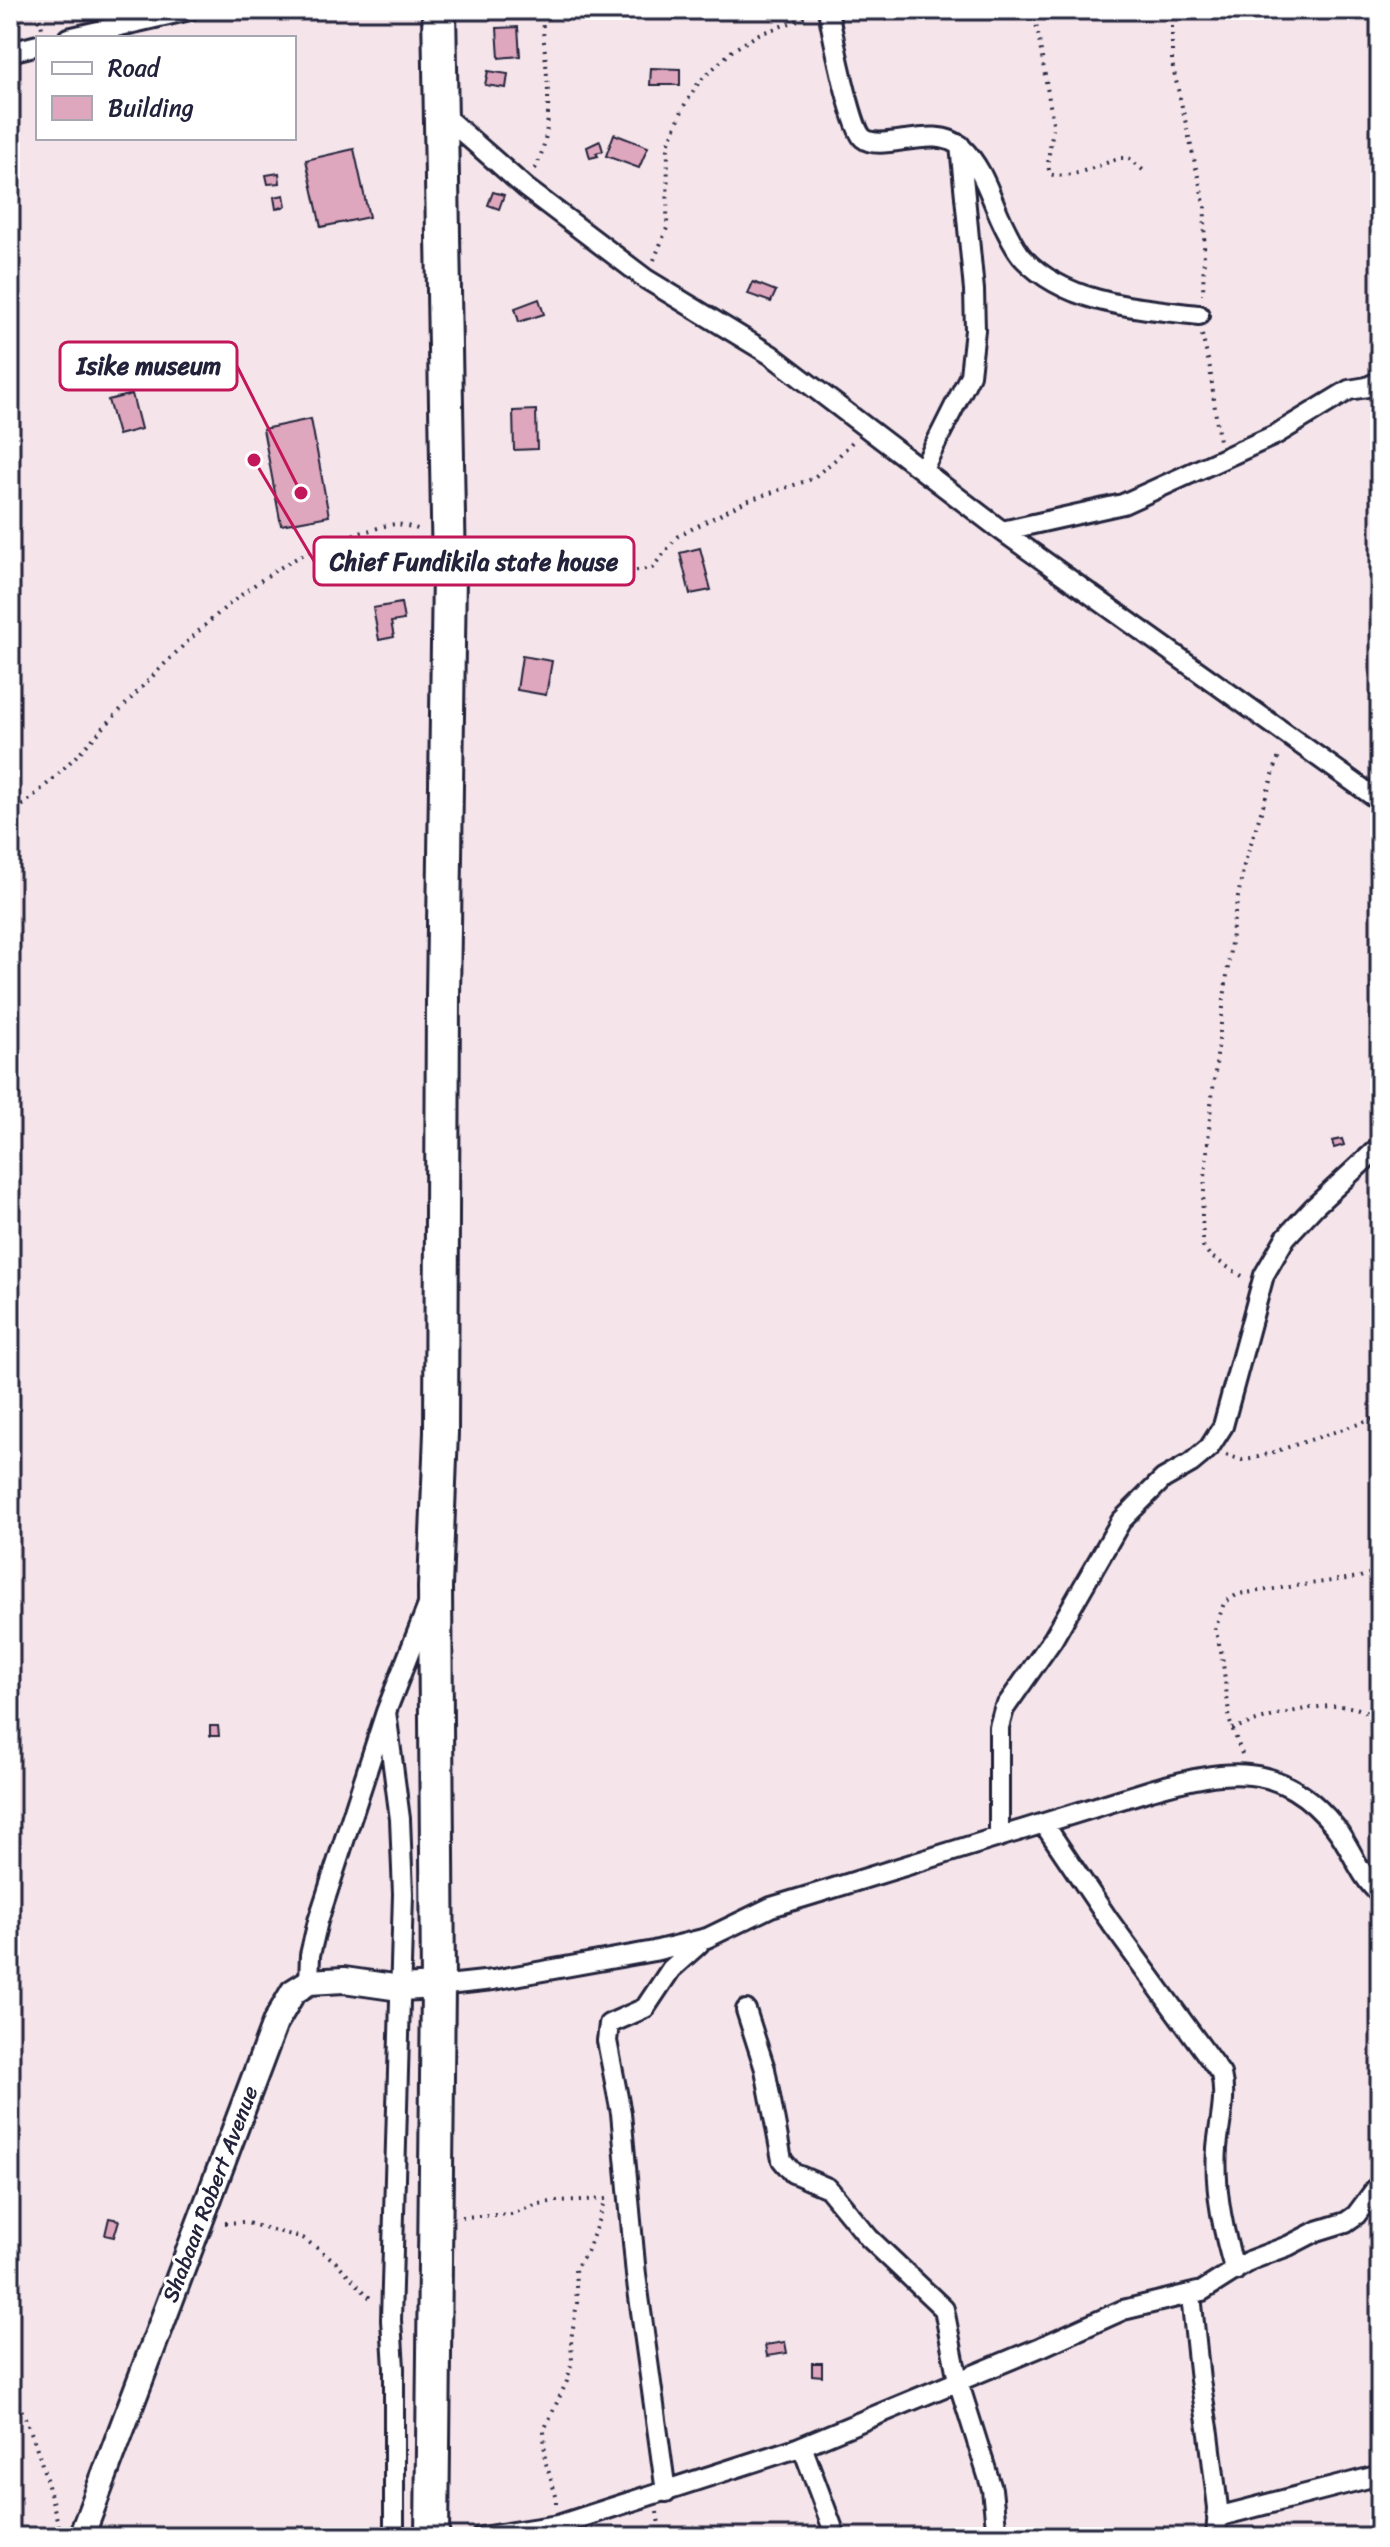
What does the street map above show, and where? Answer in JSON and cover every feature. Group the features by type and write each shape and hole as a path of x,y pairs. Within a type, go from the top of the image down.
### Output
{"highway":[{"path":"432,2537 438,1986 435,1587 441,1432 449,561 439,10"}],"street":[{"path":"77,36 190,10"},
{"path":"828,10 851,114 864,138 871,142 885,142 937,137 960,145 985,180 1004,226 1022,257 1040,273 1095,299 1133,308 1199,315"},
{"path":"10,52 36,46"},
{"path":"442,114 526,188 646,279 771,355 1002,531 1380,801"},
{"path":"923,469 970,375 975,330 974,290 960,145"},
{"path":"1002,531 1123,504 1302,421 1341,394 1380,381"},
{"path":"999,1837 999,1727 1004,1709 1053,1639 1121,1521 1163,1479 1209,1448 1223,1426 1264,1275 1286,1237 1380,1146"},
{"path":"435,1587 386,1712 318,1921 310,1955 309,1982 344,1980 400,1988 493,1980 654,1951 707,1938"},
{"path":"386,1712 400,1819 403,1894 391,2320 394,2537"},
{"path":"666,2492 636,2275 621,2113 607,2041 609,2024 645,2008 680,1959 707,1938 771,1907 1195,1777 1225,1774 1260,1775 1290,1786 1336,1828 1355,1863 1378,1891"},
{"path":"1044,1824 1108,1919 1221,2074 1223,2090 1216,2173 1223,2233 1235,2271"},
{"name":"Shabaan Robert Avenue","path":"81,2537 275,2023 293,1992 309,1982"},
{"path":"746,2010 765,2069 782,2160 793,2173 828,2188 869,2238 944,2309 958,2381 992,2489 997,2537"},
{"path":"481,2537 550,2526 666,2492 802,2446 1123,2310 1191,2295 1251,2260 1317,2231 1346,2222 1356,2215 1380,2183"},
{"path":"1191,2295 1217,2517 1216,2537"},
{"path":"802,2446 836,2537"},
{"path":"1217,2517 1380,2475"}],"path":[{"path":"526,188 542,157 548,111 542,10"},
{"path":"646,279 667,228 668,145 684,106 699,82 733,50 759,34 828,10"},
{"path":"1034,10 1053,123 1047,166 1050,174 1059,178 1121,158 1129,158 1145,172"},
{"path":"1172,10 1172,63 1205,207 1202,244 1205,274 1199,315 1210,368 1222,459"},
{"path":"10,816 56,776 119,708 193,637 262,579 292,560 344,536 397,524 420,530 449,561 631,571 652,568 678,536 746,501 812,479 836,459 865,427"},
{"path":"1261,1286 1210,1256 1203,1246 1202,1215 1211,1105 1234,918 1244,865 1286,736"},
{"path":"1209,1448 1242,1460 1252,1459 1380,1417"},
{"path":"1260,1775 1243,1755 1232,1729 1215,1629 1224,1603 1238,1594 1360,1577 1380,1570"},
{"path":"1232,1729 1295,1712 1346,1705 1373,1718 1380,1737"},
{"path":"435,2227 460,2217 511,2214 555,2201 606,2199 628,2194"},
{"path":"550,2526 556,2496 545,2460 544,2430 570,2371 577,2303 575,2269 587,2252 606,2199"},
{"path":"199,2225 243,2222 303,2238 335,2261 391,2320"},
{"path":"10,2389 23,2411 38,2450 62,2537"}],"building":[{"path":"518,27 520,56 499,58 497,28"},
{"path":"651,68 680,69 680,85 650,85"},
{"path":"488,71 508,74 506,88 485,85"},
{"path":"614,134 648,147 639,168 606,156"},
{"path":"600,141 603,151 590,158 587,147"},
{"path":"354,149 369,217 321,227 306,160"},
{"path":"279,173 280,183 268,184 266,175"},
{"path":"493,192 504,195 499,209 488,205"},
{"path":"284,195 286,206 276,209 274,197"},
{"path":"753,282 776,291 771,302 748,294"},
{"path":"539,299 544,314 519,322 515,308"},
{"path":"132,394 141,429 118,435 108,400"},
{"path":"536,410 537,449 514,450 513,411"},
{"path":"311,419 329,516 281,525 263,429"},
{"path":"700,548 711,590 690,594 680,553"},
{"path":"401,603 404,620 391,622 394,637 379,640 373,608"},
{"path":"522,656 552,661 546,695 517,690"},
{"path":"1342,1139 1344,1145 1334,1148 1332,1141"},
{"path":"210,1726 218,1726 219,1736 210,1736"},
{"path":"109,2218 119,2220 114,2237 105,2235"},
{"path":"785,2342 787,2353 767,2356 765,2345"},
{"path":"812,2363 822,2363 822,2376 812,2375"}],"place":[{"name":"Chief Fundikila state house","path":"254,460"},
{"name":"Isike museum","path":"301,493"}]}
